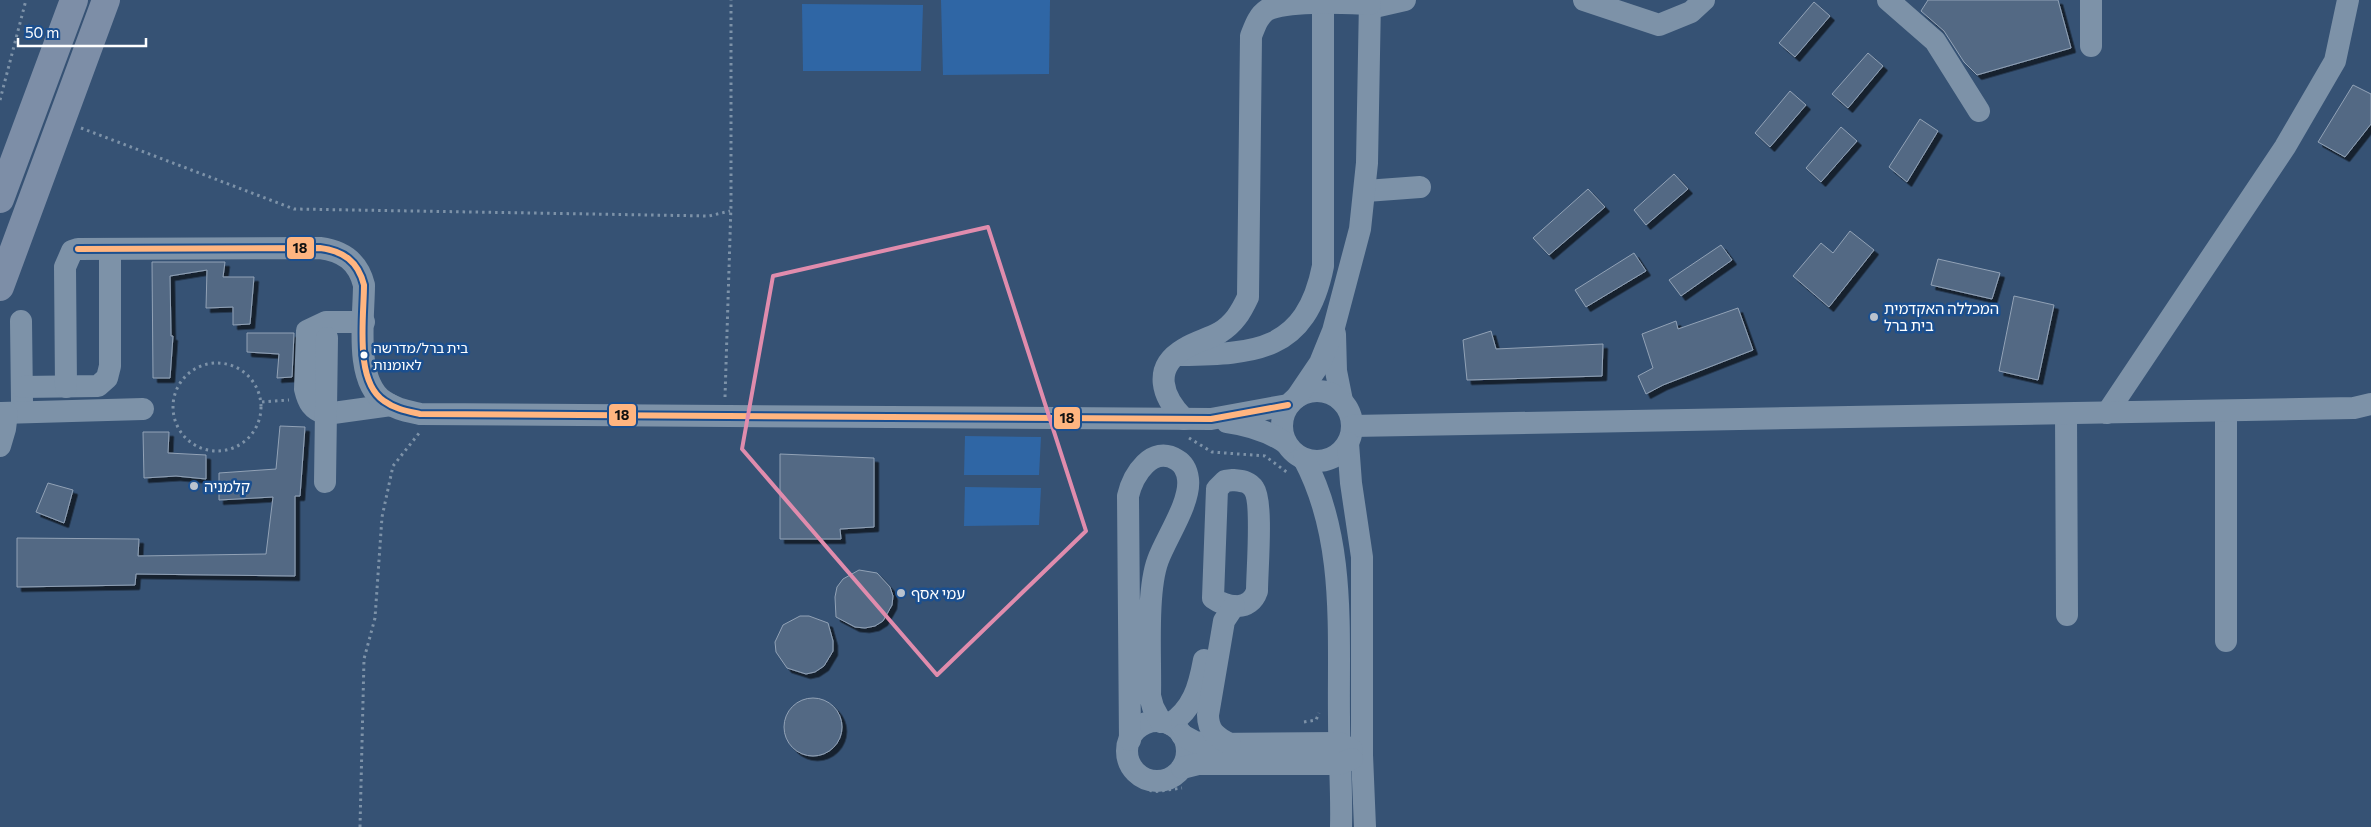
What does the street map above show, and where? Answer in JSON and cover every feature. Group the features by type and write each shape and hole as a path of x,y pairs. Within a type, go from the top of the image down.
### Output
{"main road":[{"path":"0,199 74,0"},
{"path":"0,287 106,0"}],"street":[{"path":"1186,428 1170,402 1164,384 1164,370 1176,355 1184,349 1220,332 1233,322 1242,311 1248,297 1251,36 1257,19 1267,10 1281,4 1323,2 1370,4 1405,0"},
{"path":"1584,0 1659,24 1691,12 1704,0"},
{"path":"1888,0 1935,41 1979,111"},
{"path":"2090,46 2091,0"},
{"path":"2107,413 2285,148 2335,61 2348,0"},
{"path":"1176,355 1229,354 1265,347 1277,342 1293,329 1307,312 1316,295 1323,266 1323,2"},
{"path":"1286,443 1281,426 1283,415 1292,401 1308,384 1320,363 1336,323 1356,250 1366,191 1370,4"},
{"path":"1366,191 1420,187"},
{"path":"66,387 65,266 72,251 78,249 110,248 320,248 334,250 346,256 355,264 361,274 364,285 363,363 373,390 383,401 399,410 432,416 725,417 1186,428 1211,419 1292,401 1307,392 1329,392 1342,401"},
{"path":"22,387 98,386 104,382 109,373 110,366 110,248"},
{"path":"0,446 10,413 22,387 21,321"},
{"path":"364,322 326,322 307,331 305,389 307,397 311,406 326,414 391,405"},
{"path":"1336,323 1336,371 1342,401 1351,415 1351,483 1362,556 1362,755 1365,827"},
{"path":"325,482 327,338"},
{"path":"1350,434 2354,408 2371,404"},
{"path":"10,413 143,410"},
{"path":"2226,411 2226,641"},
{"path":"2066,414 2067,616"},
{"path":"1211,419 1258,429 1273,434 1286,443 1294,454 1297,467 1321,497 1336,564 1338,588 1341,827"},
{"path":"1297,467 1336,456 1350,434"},
{"path":"1182,778 1187,752 1171,727 1153,707 1150,696 1153,574 1188,488 1185,468 1180,461 1163,455 1154,457 1138,471 1131,484 1128,496 1130,740 1127,753 1129,762 1141,776 1149,780 1182,778 1198,764 1339,754"},
{"path":"1171,727 1187,711 1196,692 1205,655 1213,598 1217,489 1225,481 1243,481 1255,490 1258,500 1256,591 1254,598 1248,604 1227,606 1213,598"},
{"path":"1230,744 1214,735 1208,723 1208,715 1224,621 1234,606"},
{"path":"1130,740 1137,729 1144,725 1171,727 1195,742 1362,755"}],"path":[{"path":"0,100 26,0"},
{"path":"725,417 730,211 731,0"},
{"path":"84,129 294,209 710,216 730,211"},
{"path":"218,362 232,365 244,372 254,382 262,402 258,423 250,436 238,446 224,450 209,450 195,445 183,436 175,423 172,408 174,394 181,381 191,371 204,364 218,362"},
{"path":"262,402 307,397"},
{"path":"360,827 364,659 375,618 382,517 393,466 432,416"},
{"path":"1186,428 1212,452 1265,456 1297,467"},
{"path":"1304,722 1316,720 1319,712"},
{"path":"1133,780 1153,792 1182,778"}],"highlighted area":[{"path":"988,227 1086,531 937,675 742,449 773,276"}],"shaded area":[{"path":"941,0 1050,0 1049,74 943,75"},
{"path":"802,4 923,5 921,71 803,71"},
{"path":"965,436 1041,437 1039,475 964,475"},
{"path":"965,487 1041,488 1039,525 964,526"}],"building":[{"path":"1928,0 2058,0 2071,48 1977,75 1964,62 1944,31 1921,11"},
{"path":"1814,2 1830,16 1795,57 1779,43"},
{"path":"1868,53 1883,66 1848,108 1832,94"},
{"path":"2353,85 2371,94 2371,124 2345,157 2318,142"},
{"path":"1790,91 1806,105 1770,147 1755,133"},
{"path":"1920,119 1938,131 1907,182 1889,167"},
{"path":"1841,127 1857,141 1821,182 1806,168"},
{"path":"1674,174 1688,189 1646,225 1634,210"},
{"path":"1588,189 1605,207 1549,255 1533,238"},
{"path":"1850,231 1874,250 1829,307 1793,276 1821,243 1833,253"},
{"path":"1721,245 1732,260 1681,296 1669,280"},
{"path":"1634,253 1646,271 1586,307 1575,290"},
{"path":"1938,259 2000,273 1992,299 1931,285"},
{"path":"152,262 225,262 223,277 254,277 250,324 233,325 233,307 206,308 207,270 170,276 171,336 173,336 170,378 153,378"},
{"path":"2014,296 2054,305 2038,380 1999,371"},
{"path":"1738,308 1753,350 1663,385 1646,394 1638,376 1653,368 1642,334 1676,321 1678,329"},
{"path":"1491,331 1496,349 1603,344 1602,376 1467,380 1463,340"},
{"path":"247,333 294,333 292,377 277,378 279,354 247,352"},
{"path":"280,426 305,427 300,496 295,496 295,576 136,574 135,585 17,587 17,538 139,539 138,556 266,554 273,497 219,500 219,473 276,469"},
{"path":"143,432 169,432 168,453 206,455 206,479 176,476 144,478"},
{"path":"780,454 874,458 874,527 840,529 841,539 780,539"},
{"path":"48,483 73,490 64,523 36,512"},
{"path":"859,570 877,573 890,587 893,596 892,605 883,621 875,626 865,628 855,627 836,617 835,597 837,587 843,579"},
{"path":"800,616 809,616 828,623 833,641 833,651 824,666 815,672 806,674 787,668 776,652 775,642 783,625"},
{"path":"813,698 824,700 837,711 842,727 840,738 829,751 813,756 802,754 789,743 784,727 786,716 797,703"}],"transit line":[{"name":"18","path":"78,249 320,248 336,252 354,264 364,285 362,330 364,364 368,379 375,392 388,404 420,414 1211,419 1288,405"}],"place":[{"name":"המכללה האקדמית בית ברל","path":"1874,317"},
{"name":"בית ברל/מדרשה לאומנות","path":"364,355"},
{"name":"קלמניה","path":"194,486"},
{"name":"עמי אסף","path":"901,593"}]}
